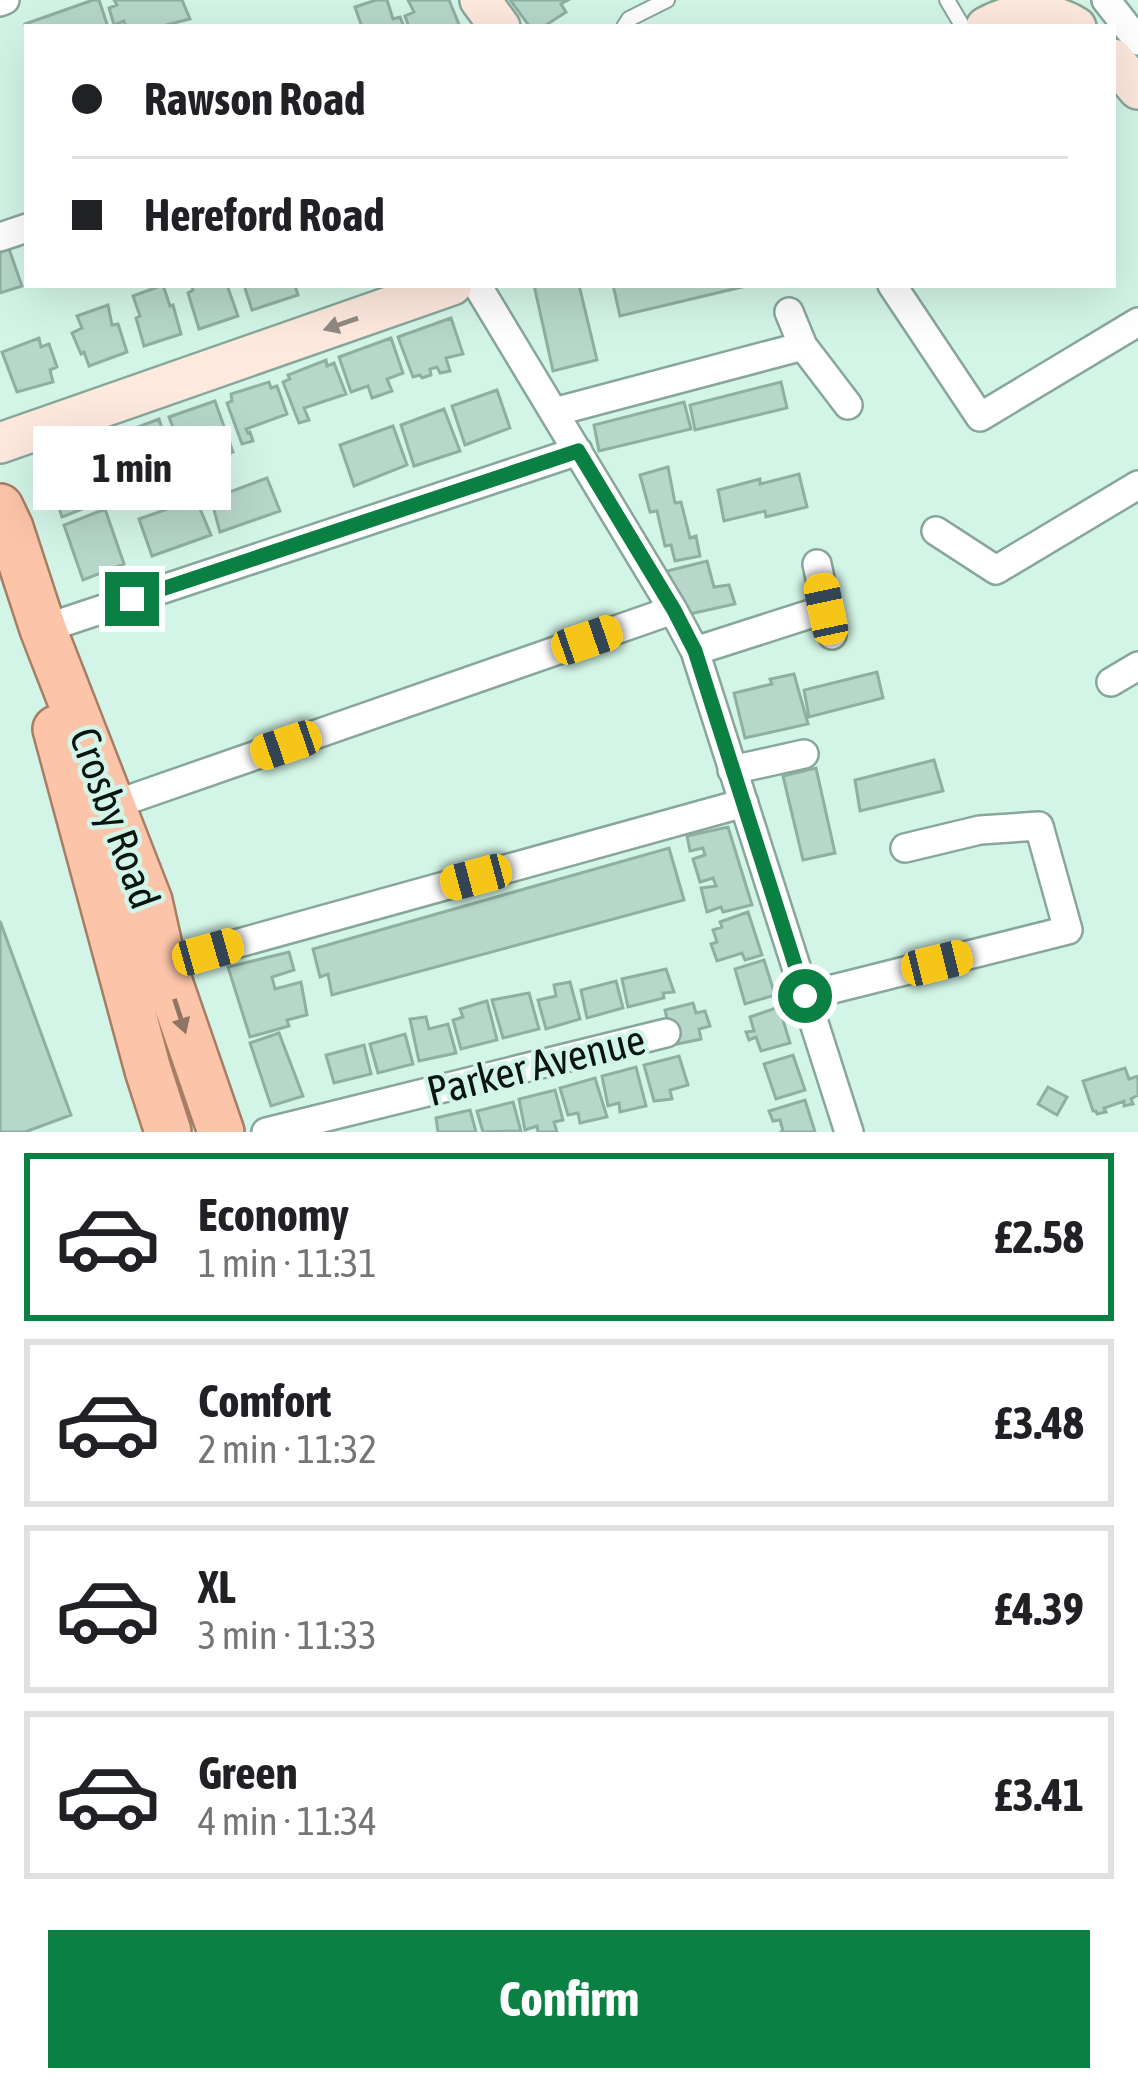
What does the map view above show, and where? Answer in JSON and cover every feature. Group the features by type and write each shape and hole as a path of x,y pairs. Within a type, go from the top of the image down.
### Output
{"highway":[{"name":"Crosby Road","path":"0,507 149,901 163,964 221,1132"},
{"name":"Crosby Road","path":"0,574 59,736 168,1132"}],"main road":[{"path":"991,24 1006,16 1051,16"},
{"path":"1116,63 1138,89"},
{"path":"0,443 443,288"}],"street":[{"path":"1106,0 1138,41"},
{"path":"479,288 695,651 849,1132"},
{"path":"894,288 980,417 1138,322"},
{"path":"789,312 803,346 848,405"},
{"path":"554,412 803,346"},
{"path":"43,628 578,451"},
{"path":"936,531 996,570 1138,484"},
{"path":"695,651 829,622 817,564"},
{"path":"113,805 674,610"},
{"path":"1111,682 1138,666"},
{"path":"733,770 804,754"},
{"path":"163,964 744,803"},
{"path":"805,996 1068,930 1039,826 980,830 905,848"},
{"name":"Parker Avenue","path":"266,1132 666,1033"}],"lane":[{"path":"626,24 667,0"}],"building":[{"path":"99,0 107,24 25,24"},
{"path":"114,0 182,0 190,19 170,24 114,24 109,8 117,5"},
{"path":"387,0 393,19 400,17 403,24 361,24 355,7"},
{"path":"408,0 449,0 459,24 408,24 405,16 414,12"},
{"path":"510,0 568,0 561,4 566,12 548,24 528,24"},
{"path":"8,246 22,286 0,293 0,249"},
{"path":"164,288 181,334 144,346 133,296"},
{"path":"228,288 238,316 199,329 188,293"},
{"path":"245,288 296,288 298,295 252,310"},
{"path":"535,288 580,288 597,360 553,371"},
{"path":"614,288 738,288 620,316"},
{"path":"108,305 112,325 118,324 127,352 89,366 72,333 82,328 77,316"},
{"path":"451,318 463,354 446,358 450,371 440,373 437,367 430,369 431,375 413,377 398,337"},
{"path":"39,338 41,347 49,344 57,367 50,370 53,382 17,392 2,352"},
{"path":"391,338 403,373 387,379 392,391 372,398 368,386 351,392 339,357"},
{"path":"326,360 327,366 334,363 346,394 304,408 309,420 299,423 283,382 290,379 288,375"},
{"path":"269,382 271,388 277,386 287,414 246,429 253,441 242,444 227,403 232,401 231,394"},
{"path":"781,382 787,408 695,430 690,405"},
{"path":"497,390 510,428 465,445 452,406"},
{"path":"215,401 233,452 188,467 169,417"},
{"path":"684,402 691,429 599,451 594,425"},
{"path":"444,409 460,451 414,466 401,425"},
{"path":"159,419 175,471 129,487 112,437"},
{"path":"393,426 407,465 354,486 340,445"},
{"path":"82,446 103,501 62,517 44,461"},
{"path":"668,467 675,503 681,502 700,556 675,561 671,545 665,546 657,511 650,512 640,475"},
{"path":"799,474 807,507 724,521 718,490"},
{"path":"267,478 280,511 220,532 211,499"},
{"path":"196,499 211,535 152,556 139,519"},
{"path":"105,509 124,564 83,580 64,525"},
{"path":"707,561 714,587 729,585 735,604 685,615 663,572"},
{"path":"877,672 883,698 809,717 804,690"},
{"path":"794,674 808,724 745,738 734,693"},
{"path":"934,760 943,791 860,811 855,780"},
{"path":"816,768 835,853 803,860 783,776"},
{"path":"728,827 752,905 707,912 701,888 716,886 713,878 700,882 693,859 705,855 703,848 690,851 687,836"},
{"path":"669,848 684,900 332,995 328,974 320,977 313,949"},
{"path":"748,912 762,955 745,960 742,953 717,961 711,944 717,942 713,930 722,927 720,922"},
{"path":"0,921 71,1115 25,1132 0,1132"},
{"path":"289,952 294,970 272,977 275,989 301,982 307,1015 287,1020 289,1026 250,1037 228,967"},
{"path":"764,960 775,995 745,1004 735,969"},
{"path":"666,969 674,992 628,1007 622,979"},
{"path":"616,981 623,1008 587,1018 581,990"},
{"path":"570,982 580,1019 546,1029 538,1000 556,996 554,985"},
{"path":"529,993 539,1029 503,1038 492,1000"},
{"path":"487,1001 497,1040 461,1049 453,1020 463,1017 460,1009"},
{"path":"693,1003 696,1013 705,1011 710,1026 699,1029 701,1039 673,1045 665,1010"},
{"path":"779,1007 790,1043 761,1051 756,1037 749,1040 746,1032 754,1031 750,1017"},
{"path":"426,1017 429,1029 448,1024 456,1053 419,1061 410,1019"},
{"path":"279,1033 303,1096 271,1106 250,1043"},
{"path":"405,1034 413,1064 378,1073 370,1044"},
{"path":"364,1045 371,1074 334,1083 326,1055"},
{"path":"793,1055 805,1090 776,1099 764,1064"},
{"path":"679,1056 688,1085 670,1090 672,1099 654,1101 644,1065"},
{"path":"636,1067 646,1106 620,1112 619,1103 608,1106 602,1076"},
{"path":"1125,1068 1129,1079 1138,1076 1133,1104 1124,1106 1124,1101 1097,1114 1083,1081"},
{"path":"595,1078 607,1117 580,1123 578,1113 568,1115 560,1088"},
{"path":"1048,1087 1067,1097 1057,1115 1038,1104"},
{"path":"555,1090 563,1120 554,1122 557,1132 538,1132 537,1126 525,1130 519,1099"},
{"path":"805,1100 815,1132 780,1132 780,1120 773,1121 769,1111"},
{"path":"513,1102 521,1131 483,1132 477,1111"},
{"path":"470,1110 476,1132 438,1132 436,1118"}],"route":[{"path":"132,599 578,451 695,651 805,996"}]}
